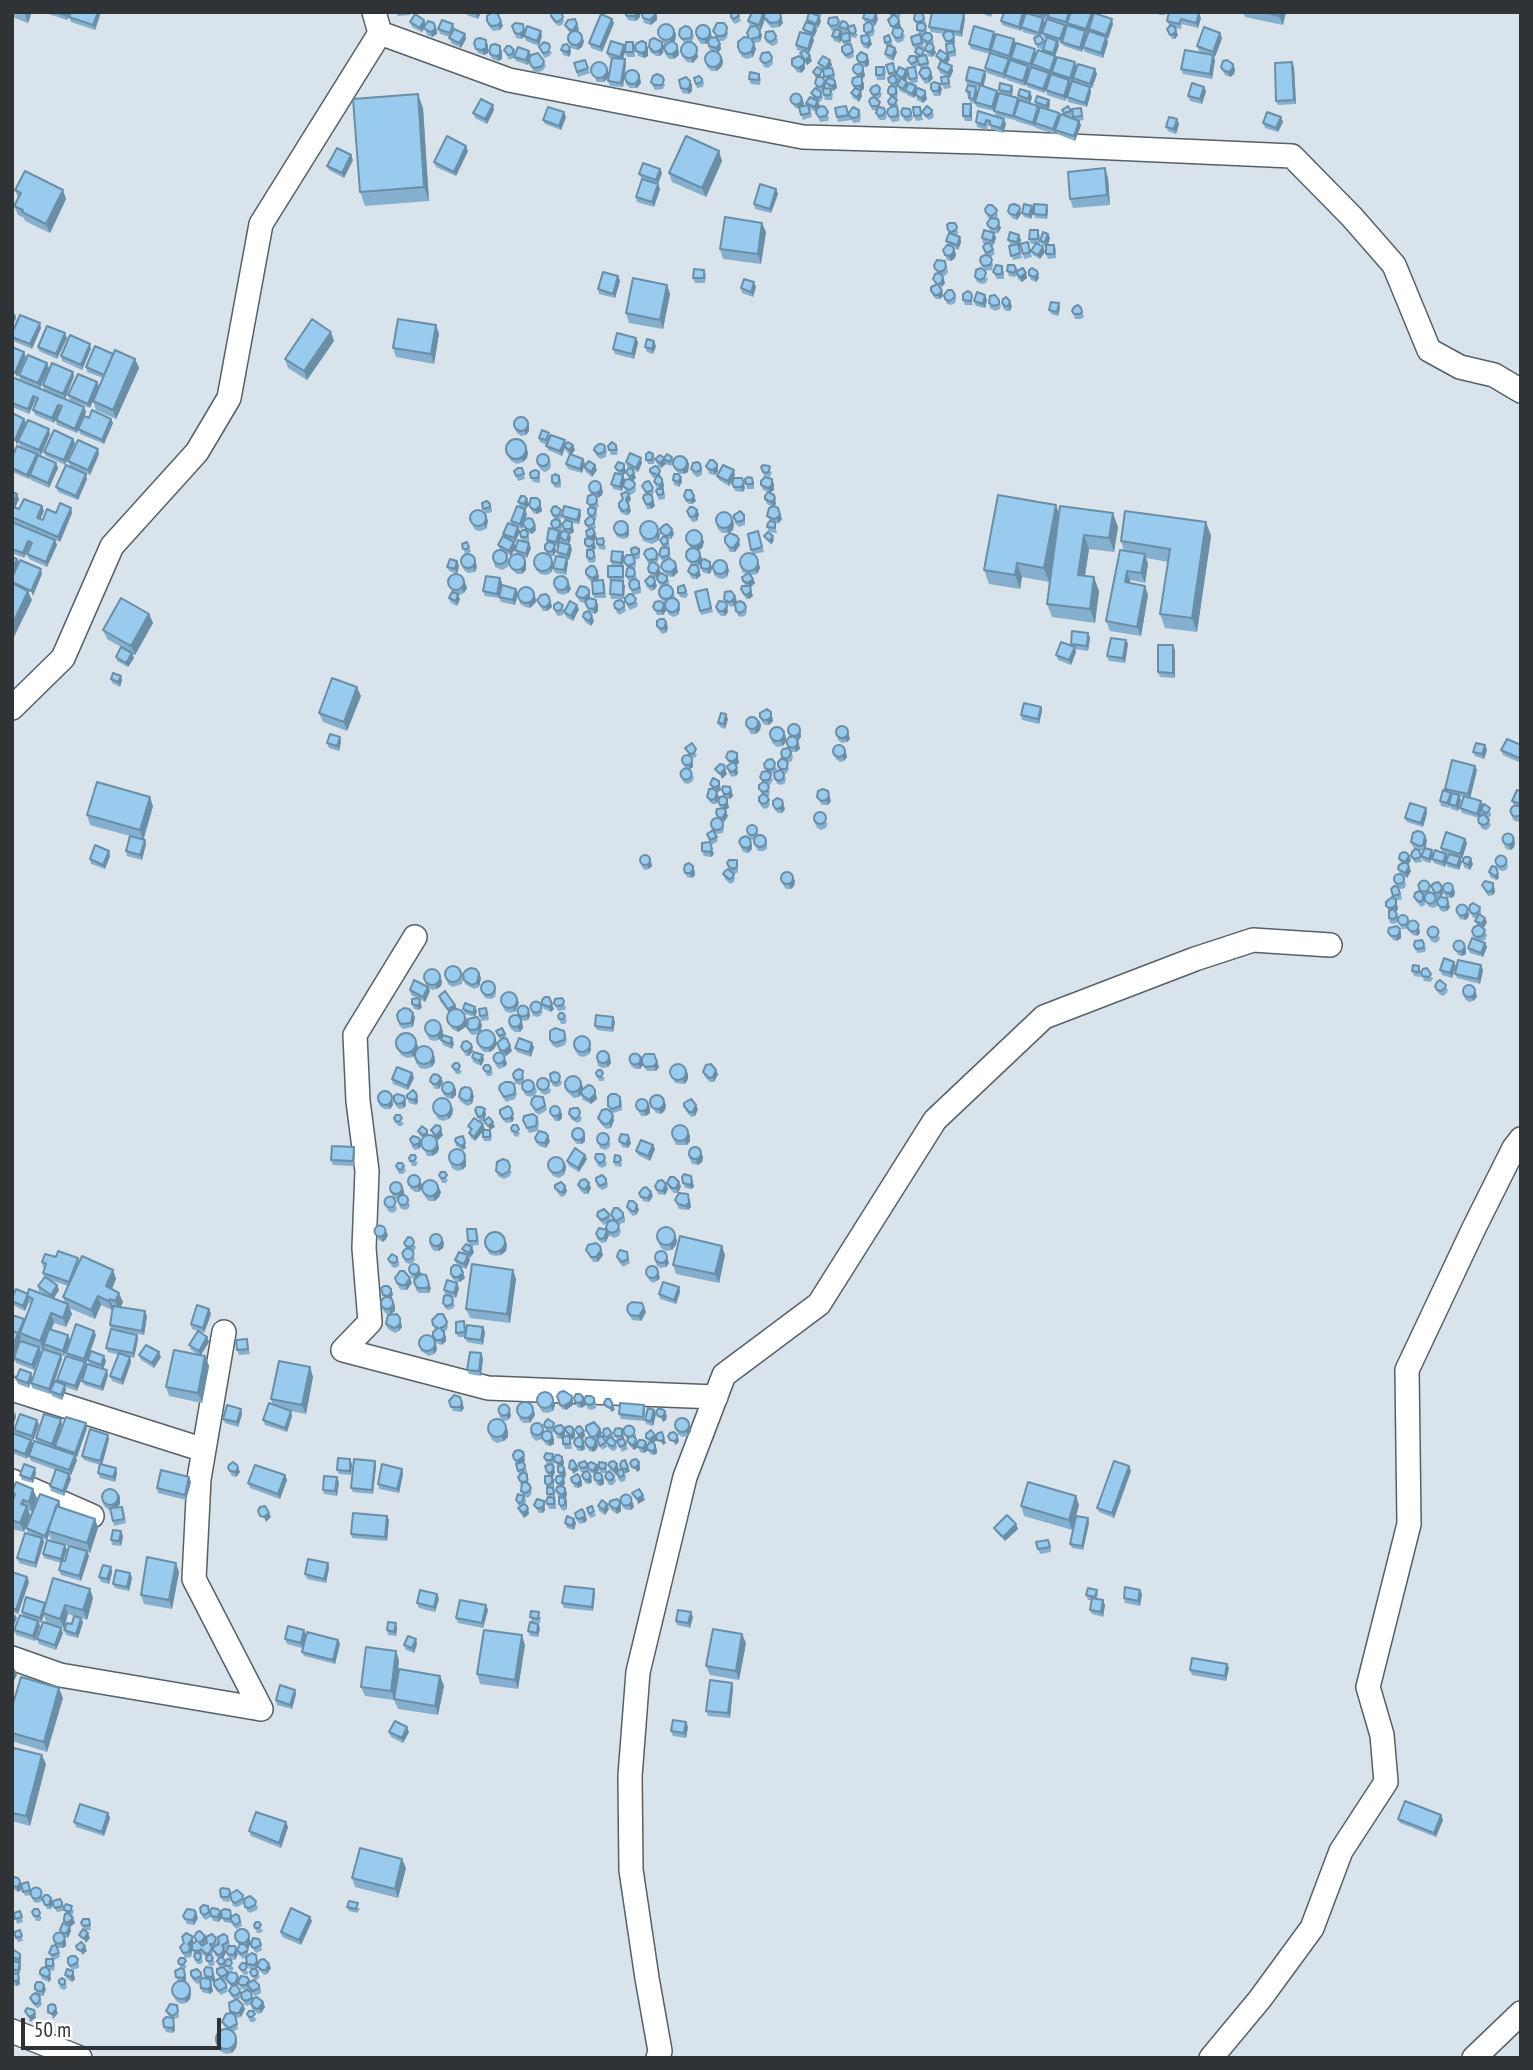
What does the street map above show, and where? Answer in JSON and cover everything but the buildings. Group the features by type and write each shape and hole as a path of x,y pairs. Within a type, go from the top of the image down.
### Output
{"street":[{"path":"12,708 63,657 112,546 197,452 229,398 261,224 377,23 509,80 803,137 993,142 1292,156 1352,217 1394,265 1429,350 1460,366 1493,374 1521,391"},
{"path":"415,937 355,1035 358,1101 367,1171 364,1248 370,1322 343,1350 488,1388 716,1397"},
{"path":"658,2058 660,2051 631,1870 629,1776 638,1672 685,1477 724,1375 819,1304 935,1120 1044,1017 1195,959 1253,940 1330,945"},
{"path":"1211,2058 1260,2000 1312,1928 1340,1851 1386,1782 1381,1735 1368,1687 1409,1524 1407,1370 1491,1194 1521,1139"},
{"path":"12,1658 60,1675 261,1709 194,1579 199,1479 224,1332"},
{"path":"12,1389 204,1450"},
{"path":"12,1481 92,1516"},
{"path":"1474,2058 1521,2013"},
{"path":"12,2031 80,2058"}]}
